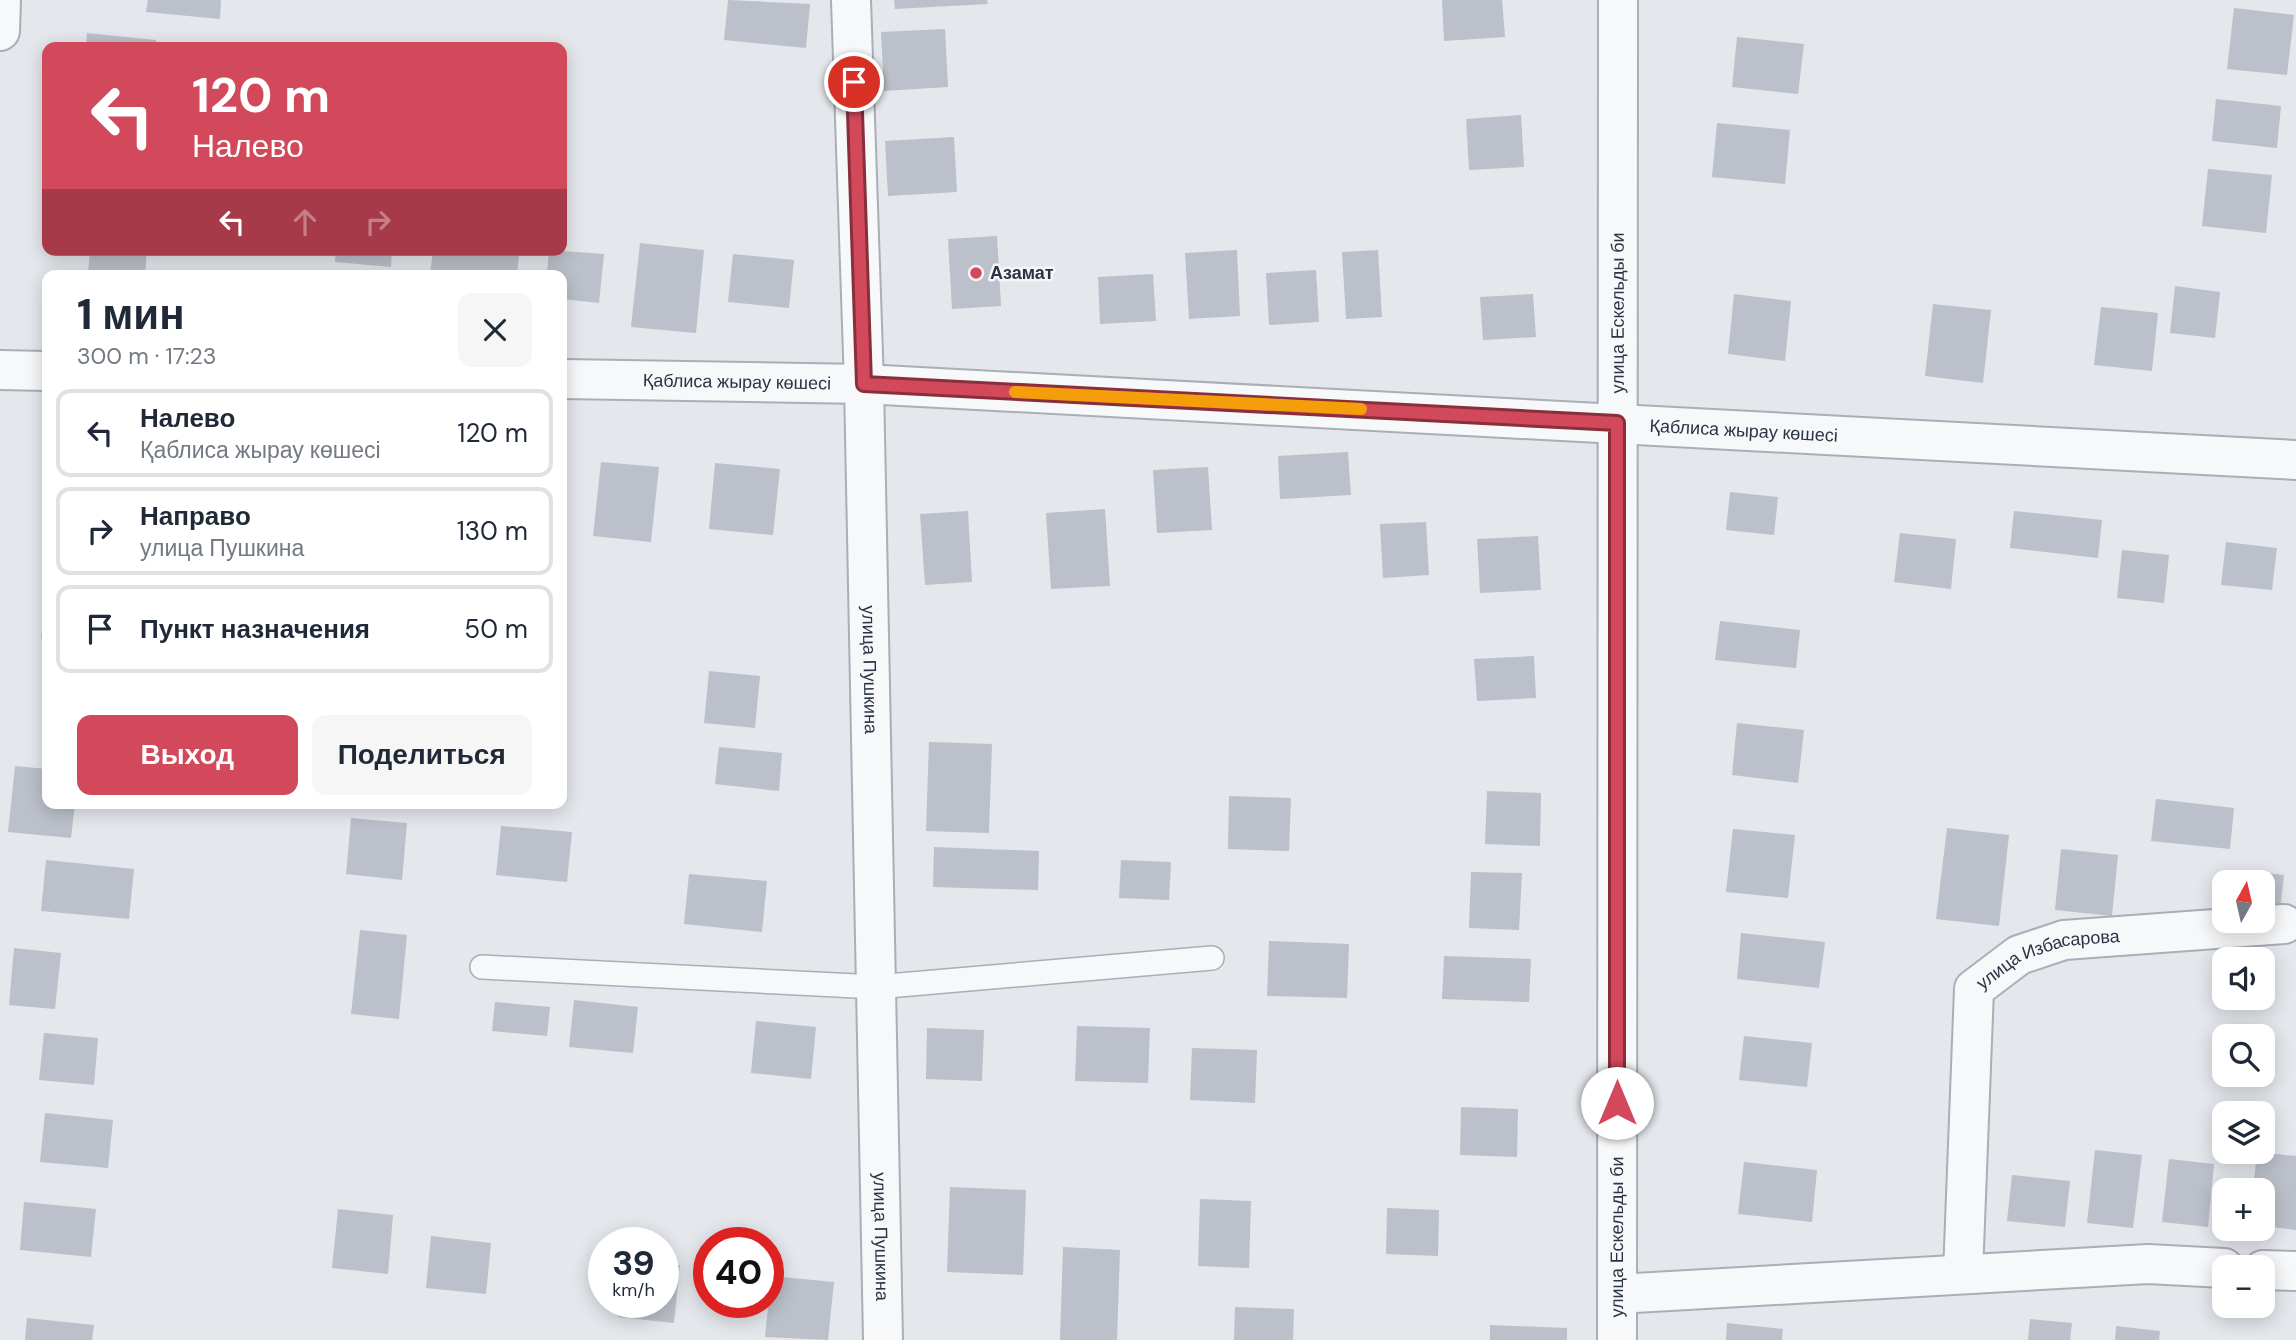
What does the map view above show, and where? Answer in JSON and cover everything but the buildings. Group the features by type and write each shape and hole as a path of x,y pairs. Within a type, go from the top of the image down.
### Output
{"street":[{"path":"0,30 1,0"},
{"name":"улица Пушкина","path":"851,0 864,384 883,1340"},
{"name":"улица Ескельды би","path":"1617,1340 1618,0"},
{"path":"0,370 42,371"},
{"name":"Қаблиса жырау көшесі","path":"567,379 864,384 2296,460"},
{"name":"улица Избасарова","path":"1963,1275 1974,989 2019,955 2064,940 2284,924"},
{"path":"1617,1294 2148,1264 2212,1267"},
{"path":"2275,1271 2296,1272"}],"lane":[{"path":"482,967 876,988 1212,958"}],"slow traffic":[{"path":"1015,392 1361,409"}],"place":[{"name":"Азамат","path":"976,273"}],"route":[{"path":"854,82 864,384 1617,423 1617,1103"}]}
